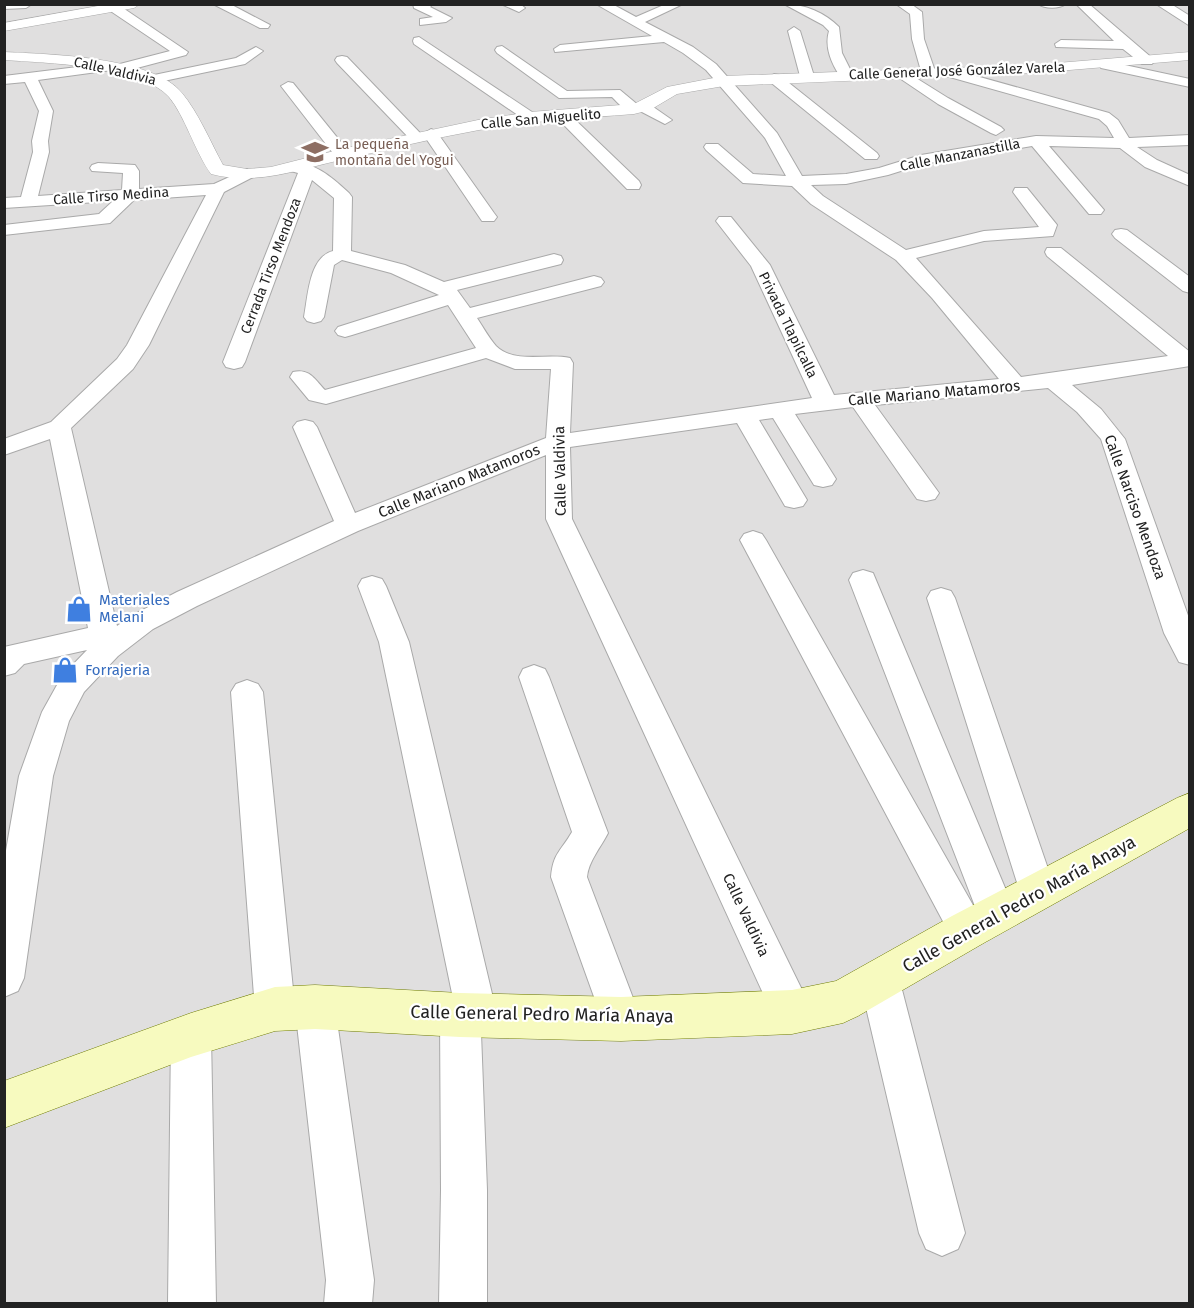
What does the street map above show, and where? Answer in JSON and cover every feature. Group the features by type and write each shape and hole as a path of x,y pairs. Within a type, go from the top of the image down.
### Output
{"main road":[{"name":"Calle General Pedro María Anaya","path":"4,1105 191,1035 295,1008 621,1019 792,1012 843,1001 982,922 1190,810"}],"street":[{"path":"4,6 26,4"},
{"path":"4,27 134,4"},
{"path":"219,4 264,25"},
{"path":"424,22 446,18 418,6 427,4"},
{"path":"602,4 666,38 711,67 772,136 797,181 817,200 903,256 939,294 1016,385"},
{"path":"580,34 641,24 677,4"},
{"path":"790,4 827,22 835,30 833,36 836,58 846,75"},
{"path":"902,4 916,12 918,39 928,71"},
{"path":"1044,4 1060,4"},
{"path":"1082,4 1126,45 1148,61"},
{"path":"1162,4 1190,22"},
{"path":"4,80 114,68 181,52 116,9"},
{"path":"794,32 807,76"},
{"path":"560,49 666,38"},
{"path":"419,41 530,117"},
{"path":"1062,44 1126,45"},
{"path":"502,50 564,95 615,93 665,120"},
{"path":"154,79 240,61 256,51"},
{"name":"Calle Valdivia","path":"4,56 59,59 114,68 154,79 171,87 217,170 247,174"},
{"name":"Calle General José González Varela","path":"724,81 900,72 1033,69 1190,56"},
{"path":"342,60 423,135 488,217"},
{"path":"1106,64 1190,83"},
{"path":"944,71 1104,117 1115,125 1124,143 1145,160 1190,181"},
{"path":"900,72 943,101 996,130"},
{"path":"28,201 41,152 40,141 46,111 30,77"},
{"path":"774,78 871,156"},
{"name":"Calle San Miguelito","path":"217,189 247,174 300,168 342,154 423,135 530,117 639,108 672,90 724,81"},
{"path":"288,86 342,154"},
{"path":"563,116 633,185"},
{"name":"Calle Manzanastilla","path":"712,147 749,179 797,181 846,179 882,172 921,160 1036,141 1124,143 1190,140"},
{"path":"1036,141 1095,210"},
{"path":"4,230 104,219 130,194 129,168 98,168"},
{"path":"300,168 327,181 343,197 342,254"},
{"name":"Cerrada Tirso Mendoza","path":"234,362 300,168"},
{"path":"4,448 58,427 125,364 138,345 217,189"},
{"name":"Calle Tirso Medina","path":"4,203 217,189"},
{"path":"903,256 984,236 1047,232 1048,225 1021,192"},
{"name":"Privada Tlapilcalla","path":"725,220 760,265 826,403"},
{"path":"1121,234 1190,287"},
{"path":"1054,252 1188,359"},
{"path":"300,377 316,395 326,397 489,351 453,300 399,269 342,254 331,257 325,264 314,317"},
{"path":"345,331 453,300 554,261"},
{"path":"453,300 594,282"},
{"name":"Calle Valdivia","path":"489,351 515,362 562,363 558,442 559,519 792,1012"},
{"name":"Calle Mariano Matamoros","path":"4,978 36,776 50,732 73,684 106,642 143,622 187,599 350,525 558,442 826,403 1053,381 1188,359"},
{"name":"Calle Narciso Mendoza","path":"1053,381 1086,406 1102,422 1113,439 1179,633 1190,654"},
{"path":"859,399 926,493"},
{"path":"781,411 823,479"},
{"path":"744,416 794,500"},
{"path":"4,665 15,655 32,650 106,642 58,427"},
{"path":"305,427 342,512 350,525"},
{"path":"753,540 982,922"},
{"path":"863,580 982,922"},
{"path":"372,586 394,642 469,1015 463,1304"},
{"path":"941,598 1038,892"},
{"path":"534,677 590,833 584,846 570,862 569,877 621,1019"},
{"path":"247,692 295,1008 350,1280 348,1304"},
{"path":"880,982 942,1233"},
{"path":"191,1035 192,1304"}],"shaded area":[{"path":"5,5 1189,5 1189,1303 5,1303"}],"place":[{"name":"La pequeña montaña del Yogui","path":"315,152"},
{"name":"Materiales Melani","path":"79,609"},
{"name":"Forrajeria","path":"65,670"}]}
